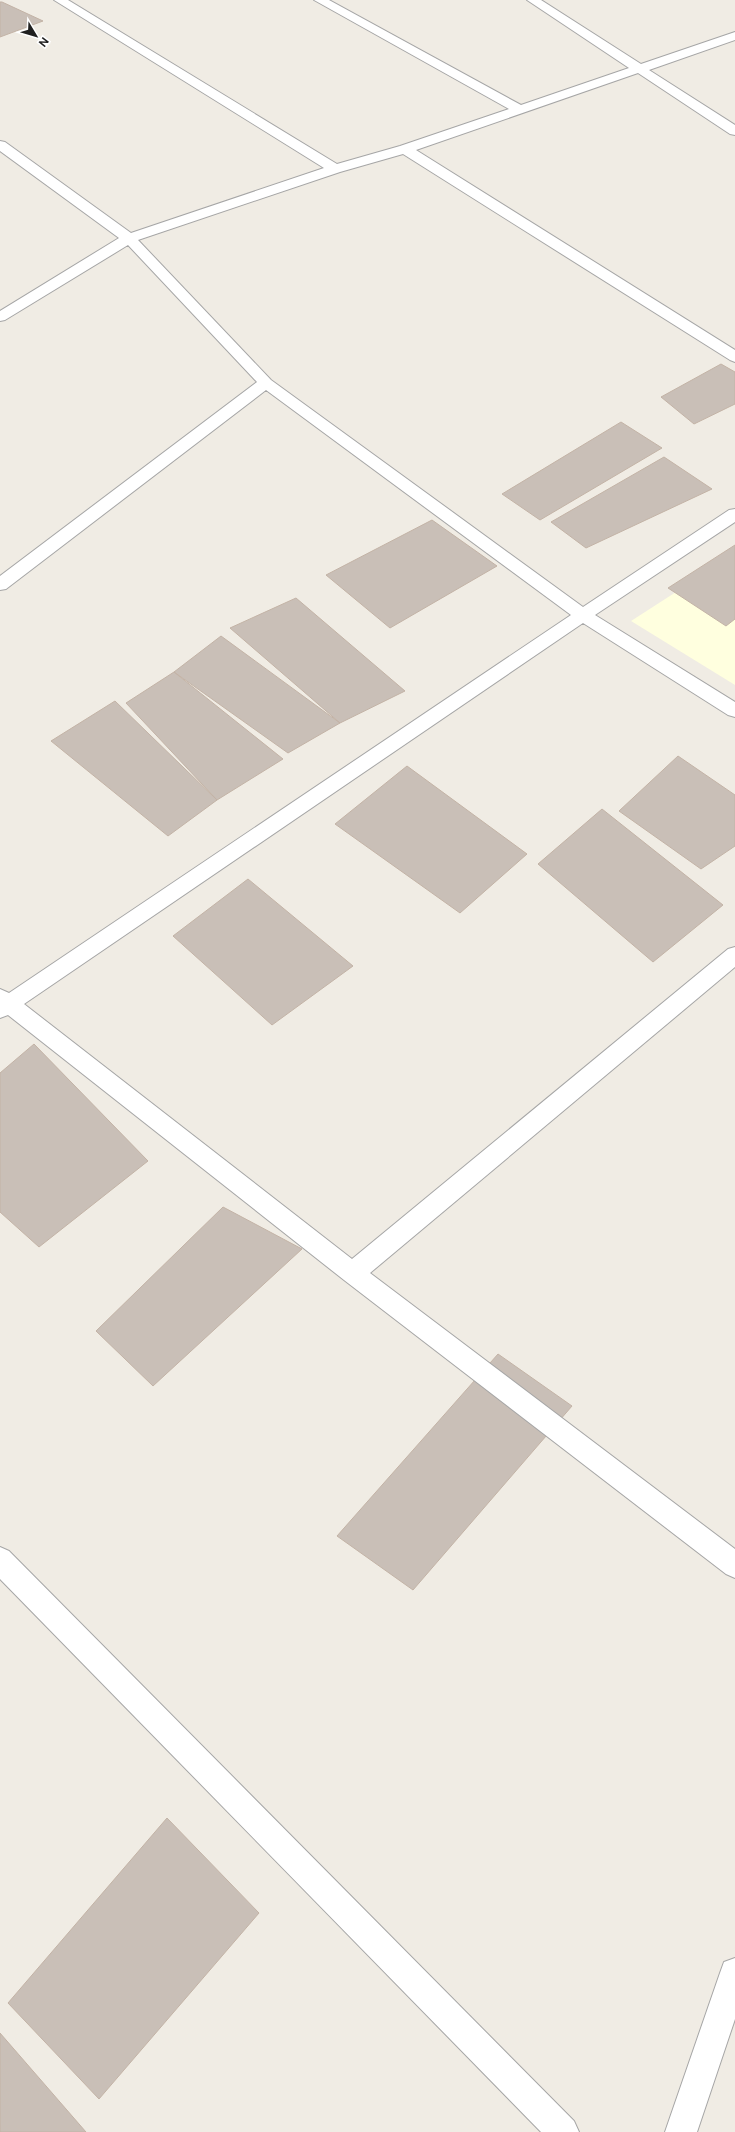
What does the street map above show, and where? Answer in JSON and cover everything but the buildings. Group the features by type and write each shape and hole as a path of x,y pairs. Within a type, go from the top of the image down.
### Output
{"street":[{"path":"60,0 335,169"},
{"path":"320,0 519,109"},
{"path":"533,0 735,131"},
{"path":"0,317 129,238 335,169 405,149 735,36"},
{"path":"0,145 129,238 266,383 583,615 735,711"},
{"path":"405,149 735,357"},
{"path":"0,585 266,383"},
{"path":"735,514 2,1004 735,1565"},
{"path":"352,1273 735,955"},
{"path":"0,1560 562,2132"},
{"path":"681,2132 735,1973"}],"shaded area":[{"path":"735,554 735,685 631,621"}]}
